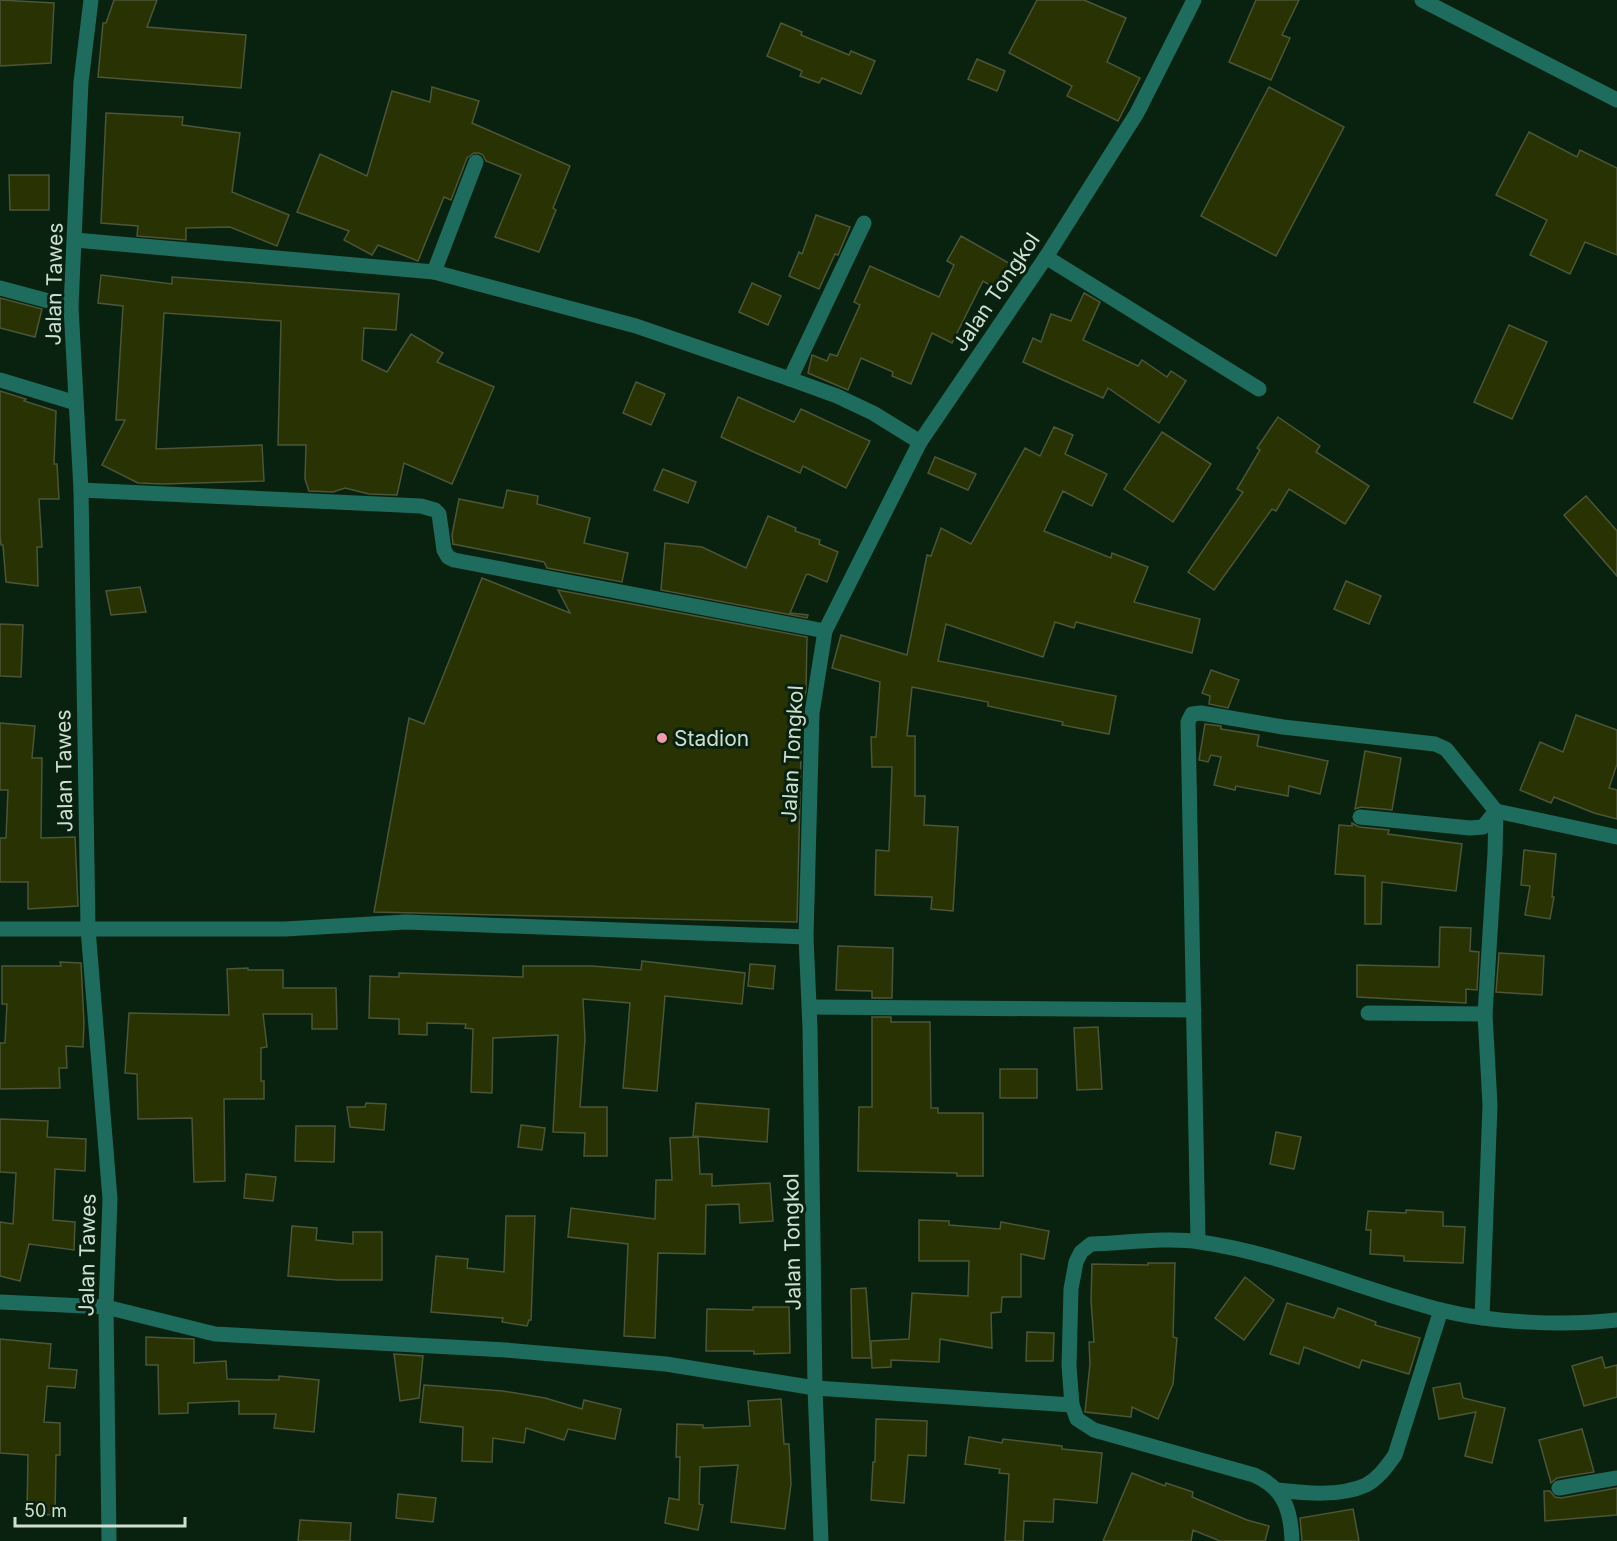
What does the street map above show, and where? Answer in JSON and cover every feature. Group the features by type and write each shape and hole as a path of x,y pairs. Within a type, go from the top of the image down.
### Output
{"street":[{"name":"Jalan Tawes","path":"91,0 81,82 71,307 81,490 88,930 110,1199 106,1307 109,1541"},
{"name":"Jalan Tongkol","path":"821,1541 815,1388 810,1007 806,937 812,713 825,631 920,442 1046,257 1137,113 1194,0"},
{"path":"1422,0 1617,100"},
{"path":"434,272 476,162"},
{"path":"790,379 864,224"},
{"path":"75,240 434,272 636,326 790,379 837,396 873,413 920,442"},
{"path":"1046,257 1259,389"},
{"path":"0,288 71,307"},
{"path":"0,380 76,403"},
{"path":"81,490 421,506 435,510 439,514 444,550 446,555 454,560 825,631"},
{"path":"1198,1241 1188,722 1192,714 1201,713 1283,727 1435,744 1446,749 1496,812 1485,1014 1490,1105 1482,1318"},
{"path":"1360,817 1470,828 1484,827 1496,812"},
{"path":"1496,812 1617,837"},
{"path":"0,929 285,929 406,922 806,937"},
{"path":"810,1007 1194,1010"},
{"path":"1368,1013 1485,1014"},
{"path":"1292,1541 1286,1507 1277,1490 1266,1481 1254,1475 1094,1430 1077,1419 1072,1405 1069,1366 1071,1289 1076,1262 1081,1252 1091,1244 1198,1241 1282,1260 1441,1310 1482,1318 1590,1323 1617,1320"},
{"path":"0,1302 106,1307 215,1334 506,1350 655,1363 815,1388 1072,1405"},
{"path":"1277,1490 1314,1494 1349,1489 1366,1484 1382,1473 1395,1455 1441,1310"},
{"path":"1559,1488 1617,1478"}],"building":[{"path":"0,0 54,3 51,63 0,66"},
{"path":"114,0 157,0 147,27 246,35 241,88 98,77 103,23 106,23"},
{"path":"1037,0 1084,0 1126,18 1107,62 1140,78 1118,121 1067,96 1072,86 1009,53"},
{"path":"1256,0 1299,0 1282,35 1290,38 1271,80 1229,62"},
{"path":"781,23 802,32 801,35 849,55 851,51 875,61 861,94 822,78 819,83 800,76 802,71 767,56"},
{"path":"977,59 1005,71 997,91 968,79"},
{"path":"432,87 479,101 472,123 570,166 539,252 495,237 521,175 486,161 479,153 474,153 467,158 451,200 444,197 418,261 378,245 372,255 344,240 349,231 297,212 320,154 367,176 392,91 430,102"},
{"path":"1269,87 1344,127 1276,256 1201,216"},
{"path":"106,113 183,117 182,125 240,133 232,192 289,215 277,246 230,227 186,228 186,240 137,236 138,226 101,223"},
{"path":"1529,132 1577,157 1580,150 1617,168 1617,255 1585,242 1570,274 1530,255 1547,220 1496,195"},
{"path":"9,175 49,175 49,210 10,210"},
{"path":"816,215 850,227 819,289 789,276 799,252 802,254"},
{"path":"961,236 1014,266 1000,291 983,281 952,343 932,333 911,384 892,376 893,372 861,358 848,390 808,373 812,355 827,361 830,354 837,356 860,305 854,302 870,266 939,297 954,265 947,261"},
{"path":"101,275 172,284 172,277 399,294 396,330 364,328 362,360 387,372 411,334 443,353 437,362 494,387 452,484 404,463 397,495 369,494 345,488 333,492 309,491 305,479 306,445 278,445 281,321 164,313 156,449 262,445 264,481 138,483 102,465 125,420 116,420 123,306 98,303"},
{"path":"752,283 781,296 768,325 739,312"},
{"path":"1084,293 1100,302 1083,340 1138,366 1142,360 1167,377 1171,371 1186,381 1159,423 1108,388 1103,398 1023,362 1033,338 1041,342 1051,314 1071,321"},
{"path":"0,298 42,309 35,337 0,328"},
{"path":"1509,325 1547,342 1512,419 1474,402"},
{"path":"636,382 665,394 651,425 623,413"},
{"path":"0,391 56,411 54,464 57,464 59,499 39,499 42,547 37,547 38,586 6,582 0,535"},
{"path":"738,397 794,422 801,409 870,441 846,488 803,466 800,473 721,437"},
{"path":"1278,417 1320,446 1316,452 1369,486 1345,524 1289,489 1276,511 1272,509 1214,590 1188,572 1243,492 1237,489 1260,450 1257,448"},
{"path":"1054,427 1073,435 1065,454 1107,474 1092,506 1063,491 1044,531 1111,558 1112,553 1148,567 1134,602 1200,619 1192,653 1076,622 1074,628 1055,622 1043,657 946,624 938,661 1116,696 1109,734 1062,725 1063,722 988,706 988,702 912,687 907,736 915,736 915,796 925,796 924,825 958,827 953,911 931,909 932,897 875,895 876,850 889,851 892,767 872,767 871,737 876,737 880,682 832,668 841,635 907,655 927,555 931,556 941,528 971,544 1025,448 1040,456"},
{"path":"1162,432 1211,464 1173,522 1124,489"},
{"path":"935,457 976,474 968,490 928,473"},
{"path":"663,469 696,482 688,503 654,490"},
{"path":"507,490 538,496 537,504 590,518 584,543 628,553 622,582 547,568 544,562 453,544 452,535 459,499 503,508"},
{"path":"1586,496 1617,531 1617,576 1564,515"},
{"path":"768,516 796,528 795,531 820,540 819,544 838,552 827,582 806,575 790,613 808,615 807,618 661,590 665,543 702,547 746,568"},
{"name":"Stadion","path":"482,578 570,613 558,590 807,637 806,690 802,713 797,922 374,912 409,718 424,724"},
{"path":"1346,581 1381,596 1369,624 1334,609"},
{"path":"140,587 146,612 111,615 106,591"},
{"path":"0,624 23,625 21,677 0,676"},
{"path":"1211,670 1239,680 1228,708 1209,704 1210,696 1202,693"},
{"path":"1576,715 1617,730 1617,764 1609,788 1617,790 1617,819 1594,813 1554,797 1551,803 1520,790 1540,742 1563,752"},
{"path":"0,723 35,726 32,758 42,758 41,838 75,837 78,906 28,909 28,882 0,882 0,838 6,838 8,790 0,790"},
{"path":"1205,724 1259,735 1257,746 1328,761 1320,794 1289,786 1288,796 1236,786 1235,790 1214,785 1221,757 1211,755 1208,762 1199,760"},
{"path":"1365,751 1401,758 1392,810 1361,807 1355,809"},
{"path":"1352,823 1359,827 1389,830 1388,834 1462,844 1456,891 1382,882 1381,924 1365,924 1365,876 1335,874 1339,825 1352,826"},
{"path":"1524,850 1556,854 1552,897 1554,897 1550,919 1525,915 1530,886 1521,885"},
{"path":"1440,927 1471,928 1470,951 1479,952 1477,990 1466,989 1466,1003 1357,997 1357,965 1439,967"},
{"path":"838,946 893,948 892,998 872,998 872,991 836,990"},
{"path":"1499,953 1544,956 1542,995 1496,992"},
{"path":"642,961 745,973 742,1004 665,996 657,1091 623,1088 630,1003 583,999 585,1039 580,1107 607,1107 607,1156 584,1156 585,1133 553,1132 558,1035 493,1038 492,1093 471,1092 473,1029 465,1028 466,1024 427,1023 427,1035 399,1034 399,1019 369,1018 370,976 399,977 399,973 523,977 523,966 592,966 641,970"},
{"path":"60,962 81,963 83,1047 66,1046 67,1068 59,1068 60,1088 0,1089 0,1043 5,1043 7,1004 2,1004 2,966 61,966"},
{"path":"750,964 775,966 773,989 748,986"},
{"path":"248,968 248,970 283,970 283,988 336,988 337,1029 312,1029 312,1014 263,1014 267,1047 261,1048 261,1081 264,1081 264,1099 224,1099 225,1181 194,1182 192,1118 138,1119 137,1074 125,1073 129,1013 229,1015 227,969"},
{"path":"872,1017 891,1017 891,1022 930,1022 931,1108 938,1108 938,1113 983,1113 983,1176 957,1176 957,1173 858,1171 859,1107 872,1107"},
{"path":"1098,1027 1102,1089 1077,1090 1074,1028"},
{"path":"1000,1069 1037,1069 1037,1098 1000,1098"},
{"path":"366,1103 386,1104 384,1130 350,1127 347,1107 365,1107"},
{"path":"696,1103 769,1109 767,1142 693,1136"},
{"path":"0,1119 48,1121 47,1137 86,1139 85,1171 55,1169 53,1220 75,1222 74,1250 29,1244 20,1281 0,1276 0,1222 13,1224 16,1173 0,1172"},
{"path":"521,1125 545,1128 542,1150 518,1147"},
{"path":"296,1126 335,1126 334,1162 295,1161"},
{"path":"1276,1132 1301,1137 1294,1169 1270,1164"},
{"path":"698,1137 700,1174 712,1174 712,1186 770,1183 773,1221 740,1223 739,1204 706,1205 705,1254 658,1253 655,1338 624,1336 628,1244 568,1237 571,1208 655,1219 656,1180 672,1180 670,1138"},
{"path":"246,1174 276,1177 273,1201 244,1198"},
{"path":"1406,1210 1443,1212 1443,1226 1465,1227 1463,1263 1404,1261 1404,1256 1370,1254 1371,1230 1366,1230 1368,1211 1406,1213"},
{"path":"506,1216 535,1216 531,1320 527,1326 502,1322 503,1318 431,1312 436,1256 468,1259 467,1268 504,1272"},
{"path":"919,1220 949,1221 949,1225 1000,1229 1001,1222 1049,1231 1044,1259 1021,1254 1021,1297 1002,1297 1001,1312 991,1313 992,1348 940,1339 939,1362 891,1360 891,1367 872,1368 871,1341 909,1339 912,1293 968,1296 969,1261 919,1261"},
{"path":"292,1226 317,1228 316,1240 353,1244 353,1232 382,1232 382,1280 338,1280 288,1276"},
{"path":"1148,1263 1175,1263 1173,1337 1177,1338 1173,1384 1158,1419 1132,1407 1131,1417 1085,1412 1090,1364 1089,1342 1094,1342 1091,1300 1092,1264 1148,1265"},
{"path":"1245,1277 1274,1300 1244,1340 1215,1318"},
{"path":"866,1288 871,1358 852,1358 851,1289"},
{"path":"1287,1303 1334,1318 1338,1308 1376,1322 1375,1325 1420,1338 1409,1374 1362,1360 1359,1368 1304,1347 1299,1364 1270,1354"},
{"path":"753,1307 789,1307 790,1353 754,1354 754,1351 706,1351 707,1309 753,1310"},
{"path":"1027,1332 1054,1333 1053,1361 1026,1361"},
{"path":"146,1337 194,1339 194,1363 226,1361 227,1379 279,1380 279,1376 319,1380 314,1432 274,1428 276,1414 239,1414 239,1401 188,1403 188,1413 159,1414 158,1365 146,1365"},
{"path":"0,1339 51,1344 49,1368 77,1370 75,1388 47,1386 44,1422 60,1423 60,1455 56,1455 55,1515 27,1514 28,1455 0,1453"},
{"path":"394,1354 423,1356 419,1398 400,1401"},
{"path":"1602,1357 1605,1368 1617,1365 1617,1397 1584,1406 1572,1366"},
{"path":"1460,1383 1463,1398 1505,1408 1492,1463 1465,1456 1476,1412 1439,1419 1433,1388"},
{"path":"424,1385 503,1391 545,1398 582,1409 584,1400 621,1409 615,1439 568,1429 564,1440 526,1428 524,1443 493,1438 492,1462 462,1461 463,1427 420,1422"},
{"path":"781,1399 784,1444 789,1444 791,1484 785,1529 731,1522 738,1465 700,1467 699,1504 703,1505 698,1530 665,1523 669,1498 679,1500 680,1457 676,1457 677,1424 703,1425 703,1428 750,1426 748,1401"},
{"path":"876,1419 927,1421 926,1456 908,1455 904,1503 871,1500"},
{"path":"1582,1429 1594,1472 1557,1478 1551,1483 1539,1440"},
{"path":"969,1437 1002,1443 1003,1439 1062,1446 1062,1449 1102,1453 1097,1503 1054,1499 1053,1522 1024,1521 1023,1541 1005,1541 1009,1474 999,1473 1000,1469 965,1464"},
{"path":"1132,1473 1165,1486 1166,1483 1193,1492 1192,1497 1247,1520 1269,1526 1265,1541 1220,1541 1193,1530 1191,1541 1103,1541"},
{"path":"1617,1488 1617,1515 1545,1521 1544,1491 1550,1491 1555,1497 1561,1498"},
{"path":"398,1494 436,1498 433,1522 396,1518"},
{"path":"1353,1509 1359,1541 1302,1541 1300,1518"},
{"path":"300,1520 351,1523 350,1541 298,1541"}],"place":[{"name":"Stadion","path":"662,738"}]}
